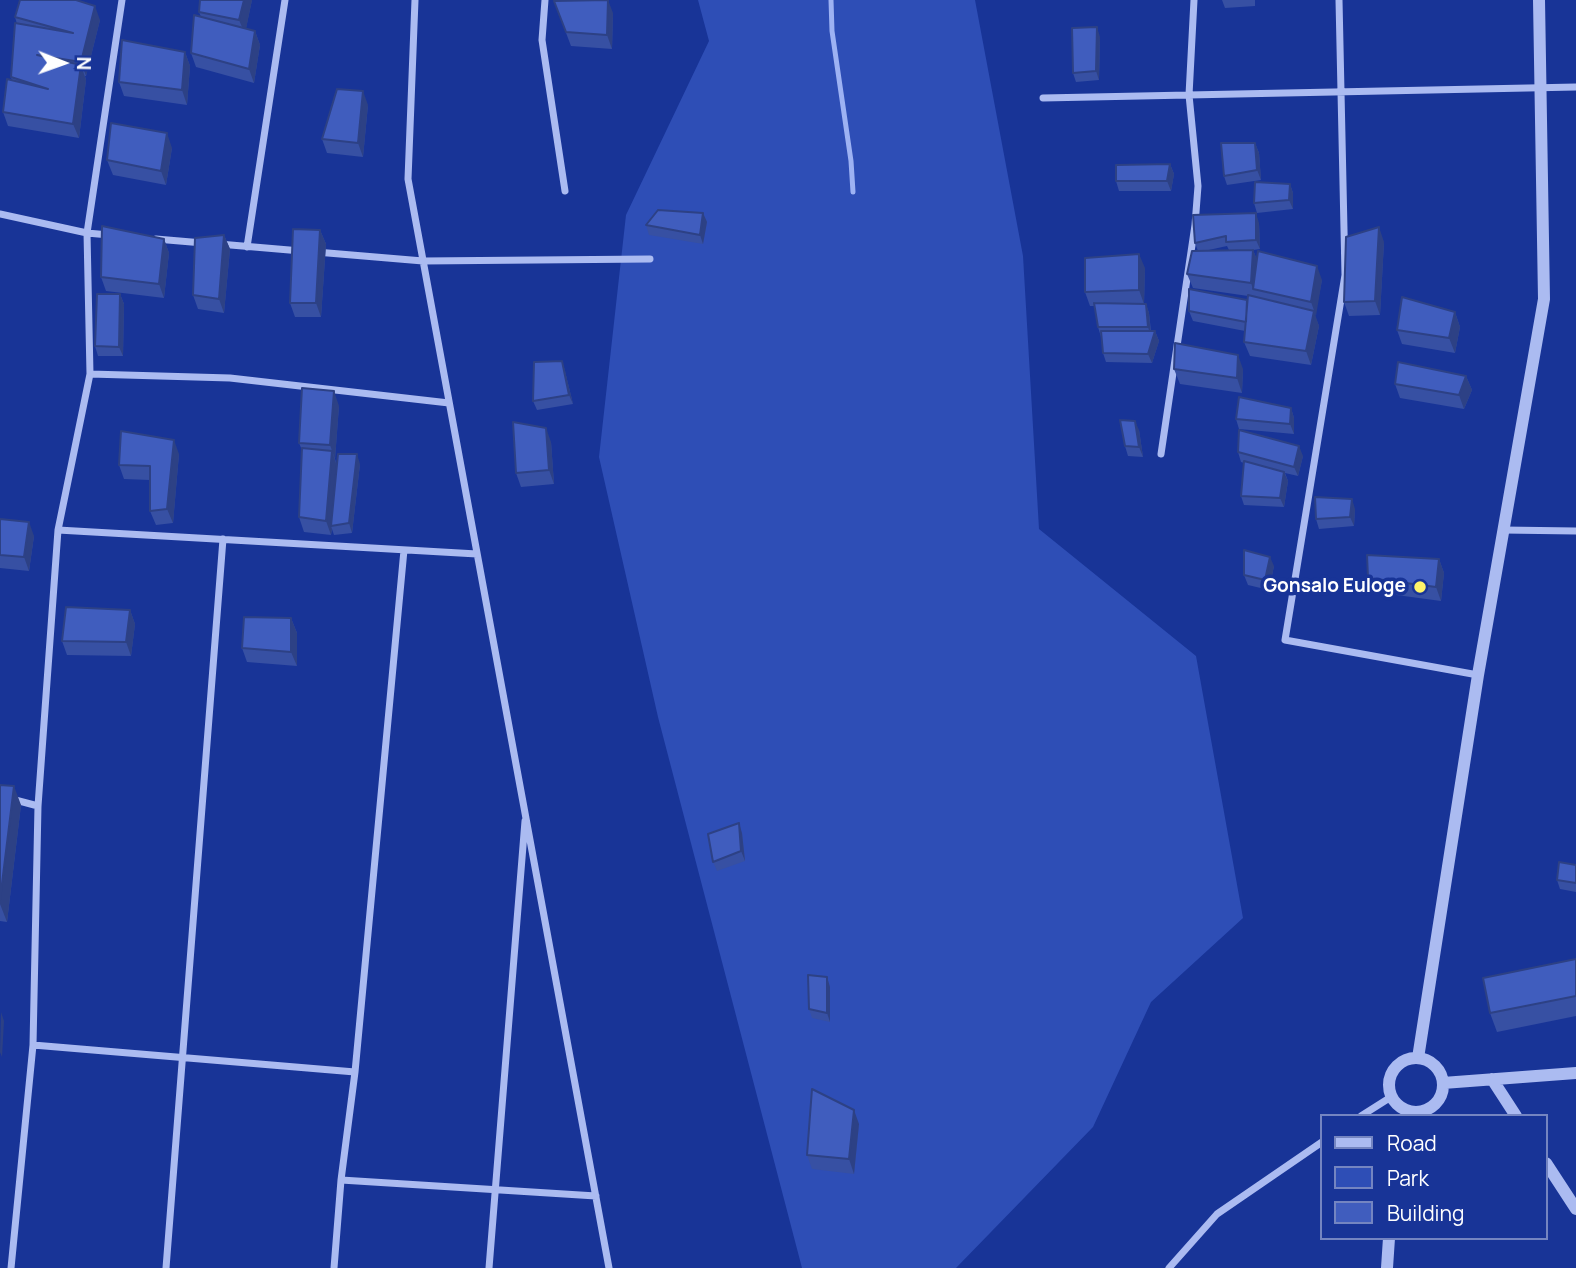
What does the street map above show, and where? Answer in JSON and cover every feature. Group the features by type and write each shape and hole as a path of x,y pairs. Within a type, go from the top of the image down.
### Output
{"street":[{"path":"11,1268 33,1045 38,806 58,530 90,374 88,233 122,0"},
{"path":"247,247 285,0"},
{"path":"415,0 408,179 610,1268"},
{"path":"545,0 542,40 565,191"},
{"path":"1161,454 1195,225 1198,186 1189,95 1194,0"},
{"path":"1339,0 1345,275 1285,640 1478,675"},
{"path":"1418,1058 1478,675 1544,299 1539,0"},
{"path":"1043,97 1576,87"},
{"path":"0,214 88,233 114,235"},
{"path":"141,237 423,261 650,259"},
{"path":"90,374 230,379 449,403"},
{"path":"58,530 477,554"},
{"path":"1503,530 1576,531"},
{"path":"166,1268 223,539"},
{"path":"334,1268 404,550"},
{"path":"0,796 38,806"},
{"path":"489,1268 526,810"},
{"path":"33,1045 355,1072"},
{"path":"1418,1058 1435,1066 1443,1083 1438,1101 1423,1112 1404,1113 1391,1097 1390,1079 1394,1070 1400,1063 1418,1058"},
{"path":"1443,1083 1576,1073"},
{"path":"1492,1079 1515,1114"},
{"path":"1364,1114 1391,1097"},
{"path":"1168,1268 1217,1214 1320,1143"},
{"path":"1548,1166 1576,1209"},
{"path":"341,1180 596,1196"},
{"path":"1387,1268 1389,1240"}],"green space":[{"path":"698,0 975,0 1023,256 1039,529 1196,656 1243,918 1151,1002 1093,1127 956,1268 802,1268 658,717 599,457 626,215 709,41"}],"building":[{"path":"20,0 76,0 95,6 81,62 37,55 81,65 73,124 3,112 7,79 48,89 11,77 15,23 73,33 15,17"},
{"path":"200,0 244,0 239,20 199,12"},
{"path":"608,0 607,35 566,32 554,1"},
{"path":"194,15 255,31 249,69 191,53"},
{"path":"1097,27 1096,71 1073,73 1072,28"},
{"path":"122,40 185,52 182,90 119,82"},
{"path":"337,89 363,91 358,143 322,139"},
{"path":"111,123 167,133 161,171 107,160"},
{"path":"1221,143 1255,143 1257,170 1224,176"},
{"path":"1170,164 1167,181 1116,181 1116,165"},
{"path":"1255,182 1290,184 1289,200 1254,203"},
{"path":"658,210 703,213 700,235 646,225"},
{"path":"1256,213 1256,240 1226,242 1226,236 1195,243 1193,215"},
{"path":"102,226 164,239 159,284 101,277"},
{"path":"1379,227 1375,301 1344,302 1346,237"},
{"path":"293,229 320,230 316,303 290,303"},
{"path":"224,235 219,299 193,295 195,238"},
{"path":"1253,250 1251,283 1187,274 1192,251"},
{"path":"1258,251 1317,266 1311,302 1253,289"},
{"path":"1139,254 1139,290 1085,292 1085,258"},
{"path":"1189,289 1247,300 1246,322 1189,311"},
{"path":"97,294 120,294 119,347 95,346"},
{"path":"1248,295 1314,311 1306,351 1244,342"},
{"path":"1402,297 1455,312 1449,338 1397,330"},
{"path":"1094,303 1146,304 1148,327 1098,327"},
{"path":"1101,331 1155,331 1148,354 1103,353"},
{"path":"1175,343 1238,355 1237,378 1174,369"},
{"path":"562,361 569,395 533,401 534,362"},
{"path":"1398,362 1466,376 1459,395 1395,384"},
{"path":"302,388 334,391 330,445 299,443"},
{"path":"1239,397 1291,408 1290,424 1236,419"},
{"path":"1120,420 1135,421 1139,447 1125,446"},
{"path":"513,422 546,428 549,470 516,473"},
{"path":"1239,430 1299,446 1294,467 1238,452"},
{"path":"121,431 174,440 167,509 150,511 150,466 119,465"},
{"path":"302,448 332,451 326,521 299,517"},
{"path":"338,454 357,454 349,523 331,526"},
{"path":"1244,461 1284,472 1280,498 1241,496"},
{"path":"1315,497 1352,499 1350,517 1316,519"},
{"path":"0,519 29,522 24,557 0,555"},
{"path":"1244,550 1270,557 1265,580 1244,575"},
{"path":"1367,555 1439,559 1436,587 1368,578"},
{"path":"66,607 130,610 126,642 62,641"},
{"path":"244,617 291,618 291,652 242,648"},
{"path":"0,785 14,786 0,900"},
{"path":"739,823 741,851 713,862 708,834"},
{"path":"1559,862 1576,865 1576,883 1557,880"},
{"path":"1576,959 1576,996 1490,1013 1483,978"},
{"path":"808,975 827,977 827,1013 809,1009"},
{"path":"812,1089 854,1110 849,1159 807,1155"}],"waterway":[{"path":"831,0 832,31 853,192"}],"place":[{"name":"Gonsalo Euloge","path":"1420,587"}]}
